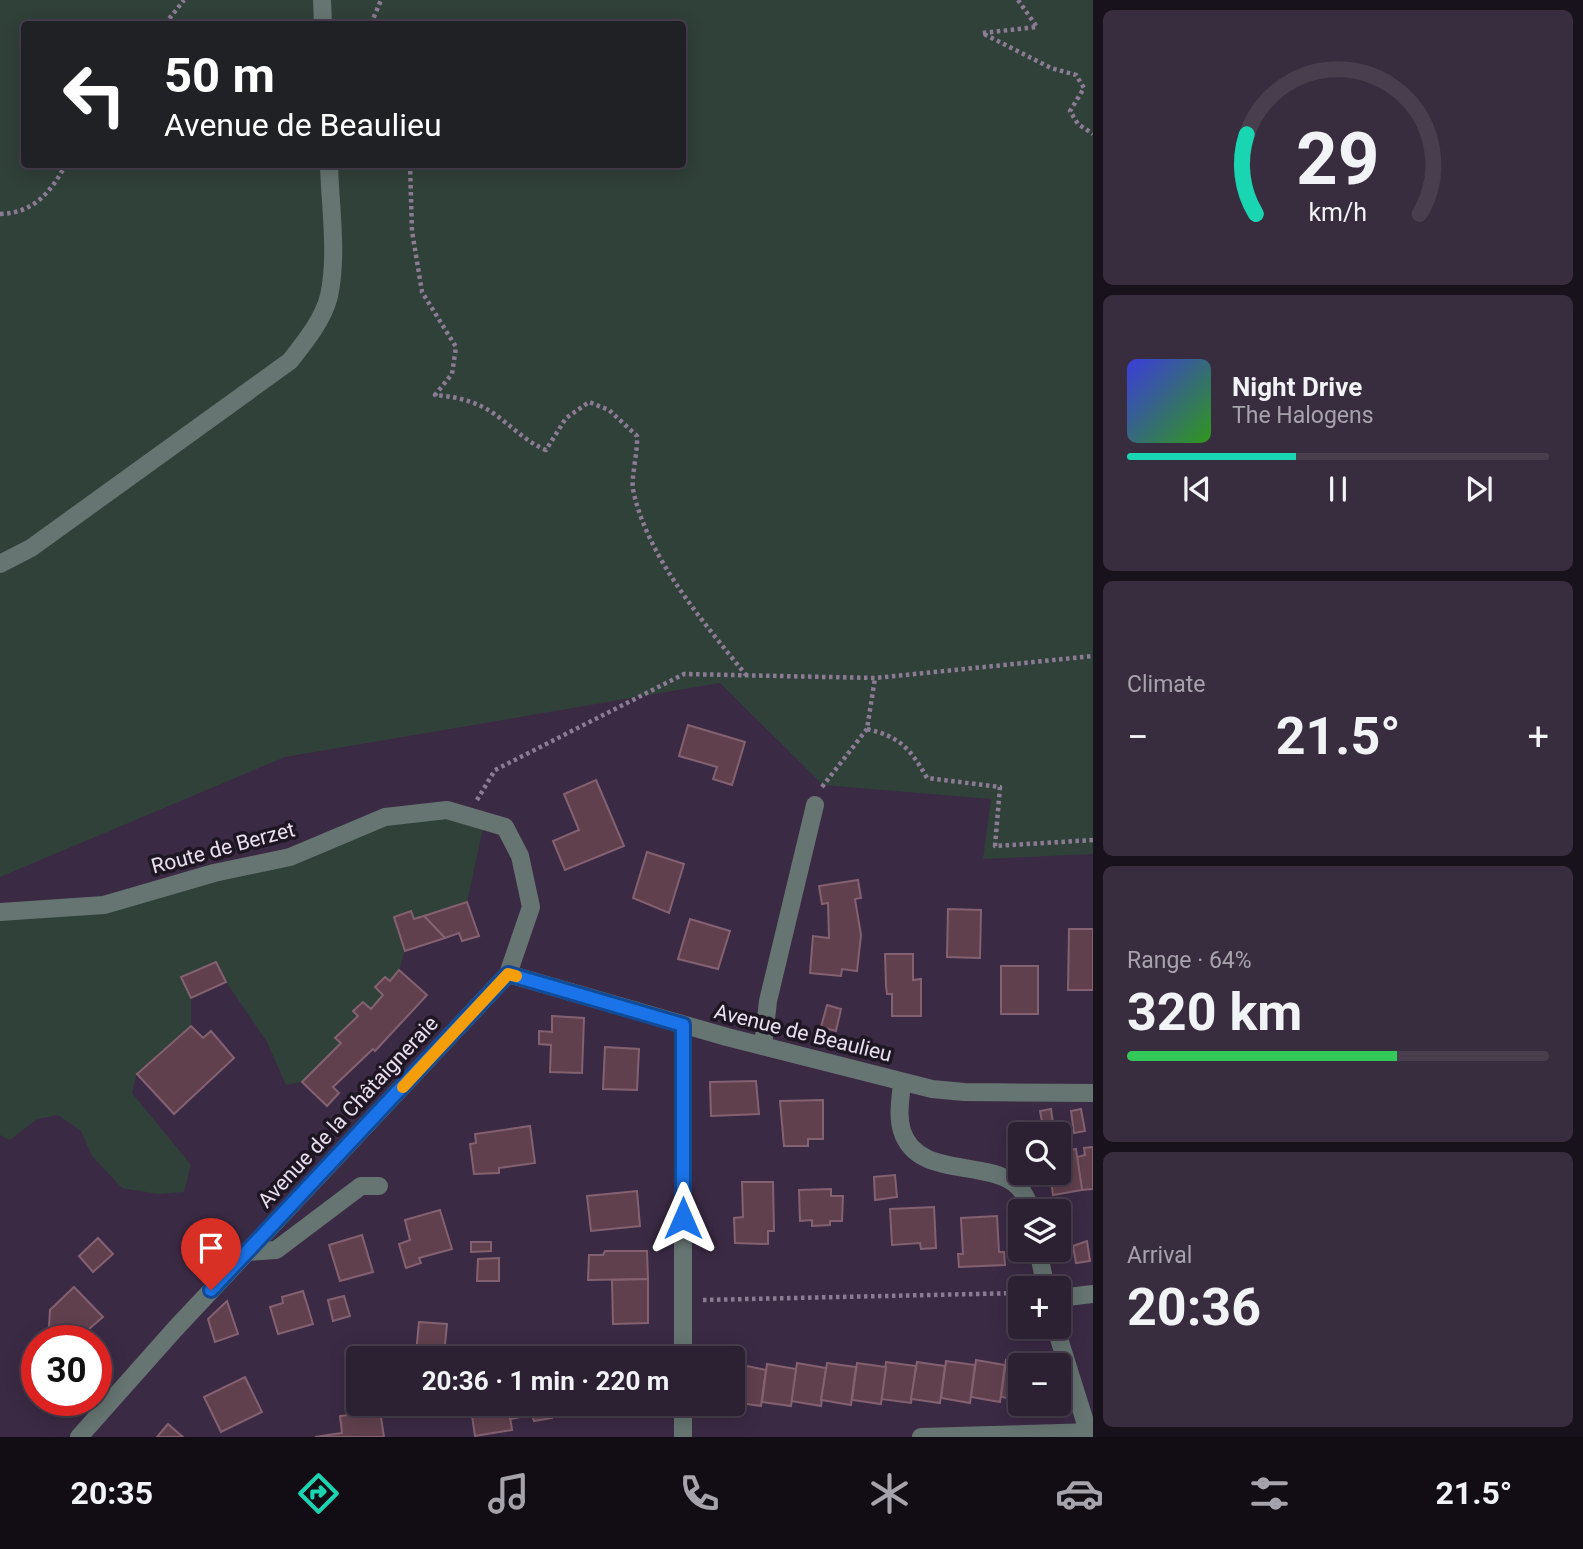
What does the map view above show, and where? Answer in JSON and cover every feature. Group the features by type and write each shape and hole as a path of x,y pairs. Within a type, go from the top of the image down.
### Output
{"street":[{"path":"322,0 323,21"},
{"path":"0,564 32,548 290,361 314,329 328,297 332,255 329,168"},
{"path":"763,1046 768,1001 815,805"},
{"name":"Route de Berzet","path":"0,912 104,905 214,873 290,857 385,817 447,810 505,827 520,856 531,907 508,974"},
{"name":"Avenue de Beaulieu","path":"508,974 683,1025 902,1082 964,1092 1093,1093"},
{"name":"Avenue de la Châtaigneraie","path":"79,1437 247,1252 508,974"},
{"path":"683,1025 683,1346"},
{"path":"902,1082 900,1119 908,1144 920,1156 936,1163 1009,1178 1022,1190 1025,1199"},
{"path":"247,1252 276,1250 361,1186 379,1186"},
{"path":"1071,1297 1093,1294"},
{"path":"921,1437 1091,1432 1059,1339"},
{"path":"683,1416 683,1437"}],"path":[{"path":"167,21 184,0"},
{"path":"372,21 381,0"},
{"path":"1018,0 1037,27 982,33 1051,68 1076,75 1084,88 1070,111 1078,124 1093,134"},
{"path":"0,214 12,214 38,204 63,168"},
{"path":"410,168 412,231 422,292 456,347 452,374 435,395 460,397 481,406 500,418 527,442 546,450 566,418 589,402 609,410 638,436 638,456 632,487 655,552 697,613 746,675"},
{"path":"468,815 495,770 684,674 875,678 1093,656"},
{"path":"815,805 823,785 867,729 875,678"},
{"path":"867,729 893,736 914,755 927,778 1000,787 995,846 1093,840"},
{"path":"683,1301 1008,1293"}],"green space":[{"path":"0,0 1093,0 1093,854 983,859 991,799 823,785 720,683 285,757 0,877"},
{"path":"385,817 485,820 467,902 414,919 399,970 390,981 385,977 376,987 383,995 371,1009 363,1002 353,1011 358,1016 335,1038 341,1043 302,1082 286,1085 267,1042 226,982 216,962 181,977 191,998 191,1026 137,1073 132,1093 191,1165 184,1192 159,1194 122,1188 92,1156 81,1131 58,1115 37,1119 10,1140 0,1135 0,912 104,905 214,873"}],"building":[{"path":"688,725 745,742 732,785 713,779 717,767 679,756"},
{"path":"596,780 624,846 565,870 553,841 579,830 564,794"},
{"path":"647,852 684,864 669,913 633,898"},
{"path":"858,880 861,898 855,899 861,935 857,971 842,969 841,976 810,973 813,936 829,938 828,903 822,904 819,886"},
{"path":"467,902 479,936 462,941 459,933 445,938 424,916"},
{"path":"948,909 981,910 980,958 947,957"},
{"path":"411,911 414,919 424,916 445,938 405,951 394,917"},
{"path":"690,919 730,931 718,969 678,959"},
{"path":"1069,929 1093,929 1093,990 1068,990"},
{"path":"885,954 913,954 913,980 921,979 921,1016 892,1016 892,994 887,994 886,986"},
{"path":"216,962 226,982 191,998 181,977"},
{"path":"1001,966 1038,966 1038,1014 1001,1014"},
{"path":"399,970 427,995 375,1051 373,1049 333,1087 339,1093 327,1106 302,1082 341,1043 335,1038 358,1016 353,1011 363,1002 371,1009 383,995 375,987 385,977 390,981"},
{"path":"827,1005 841,1009 836,1031 821,1027"},
{"path":"552,1016 584,1018 582,1073 550,1072 551,1045 539,1044 539,1031 552,1032"},
{"path":"191,1026 203,1038 211,1031 234,1058 174,1114 137,1074"},
{"path":"605,1047 639,1049 637,1090 603,1089"},
{"path":"756,1081 759,1114 711,1116 710,1082"},
{"path":"823,1100 823,1139 808,1139 808,1146 784,1146 780,1101"},
{"path":"1051,1109 1053,1122 1042,1122 1040,1111"},
{"path":"1081,1109 1085,1131 1074,1133 1071,1111"},
{"path":"530,1126 535,1163 499,1168 499,1173 474,1174 470,1144 476,1143 475,1134"},
{"path":"1093,1147 1093,1189 1082,1190 1077,1157 1085,1155 1084,1148"},
{"path":"1076,1149 1082,1190 1053,1195 1052,1185 1071,1185 1071,1150"},
{"path":"895,1175 897,1197 875,1200 874,1177"},
{"path":"742,1182 773,1182 774,1231 768,1231 768,1244 735,1243 734,1218 743,1217"},
{"path":"831,1189 831,1196 843,1196 842,1221 812,1226 812,1220 800,1221 799,1190"},
{"path":"637,1191 640,1226 591,1231 587,1196"},
{"path":"934,1207 936,1248 921,1249 920,1243 892,1245 890,1209"},
{"path":"440,1210 452,1249 419,1258 421,1263 406,1268 399,1244 410,1240 405,1220"},
{"path":"997,1216 999,1252 1004,1252 1005,1265 959,1267 958,1254 963,1254 961,1218"},
{"path":"362,1235 373,1272 340,1281 329,1245"},
{"path":"98,1238 113,1254 93,1272 79,1256"},
{"path":"1087,1241 1090,1261 1076,1263 1073,1246"},
{"path":"471,1242 491,1242 491,1251 471,1252"},
{"path":"605,1251 647,1251 648,1279 588,1280 589,1255 603,1255"},
{"path":"499,1258 499,1281 477,1281 478,1259"},
{"path":"648,1279 648,1323 613,1324 612,1280"},
{"path":"74,1287 103,1317 94,1325 49,1325 50,1310"},
{"path":"303,1291 313,1324 278,1334 270,1307 283,1303 282,1297"},
{"path":"344,1296 350,1316 333,1321 328,1300"},
{"path":"227,1301 238,1334 215,1342 208,1319"},
{"path":"419,1322 447,1324 445,1346 417,1346"},
{"path":"976,1360 1005,1365 1000,1402 971,1397"},
{"path":"1006,1360 1008,1360 1008,1398 1001,1397"},
{"path":"946,1361 975,1365 970,1403 941,1398"},
{"path":"886,1362 916,1366 911,1403 881,1399"},
{"path":"917,1362 945,1366 940,1403 911,1399"},
{"path":"797,1363 826,1368 821,1406 791,1401"},
{"path":"827,1363 856,1367 851,1405 821,1400"},
{"path":"857,1363 886,1367 881,1404 852,1400"},
{"path":"767,1364 796,1369 791,1406 762,1402"},
{"path":"745,1366 766,1370 761,1406 745,1404"},
{"path":"245,1377 262,1412 221,1432 204,1397"},
{"path":"340,1416 381,1416 384,1437 315,1437 342,1433"},
{"path":"472,1416 510,1416 512,1430 475,1436"},
{"path":"532,1416 552,1416 552,1418 534,1421"},
{"path":"168,1424 183,1437 157,1437"}],"slow traffic":[{"path":"403,1087 508,974 516,976"}],"route":[{"path":"211,1290 508,974 683,1025 683,1218"}]}
